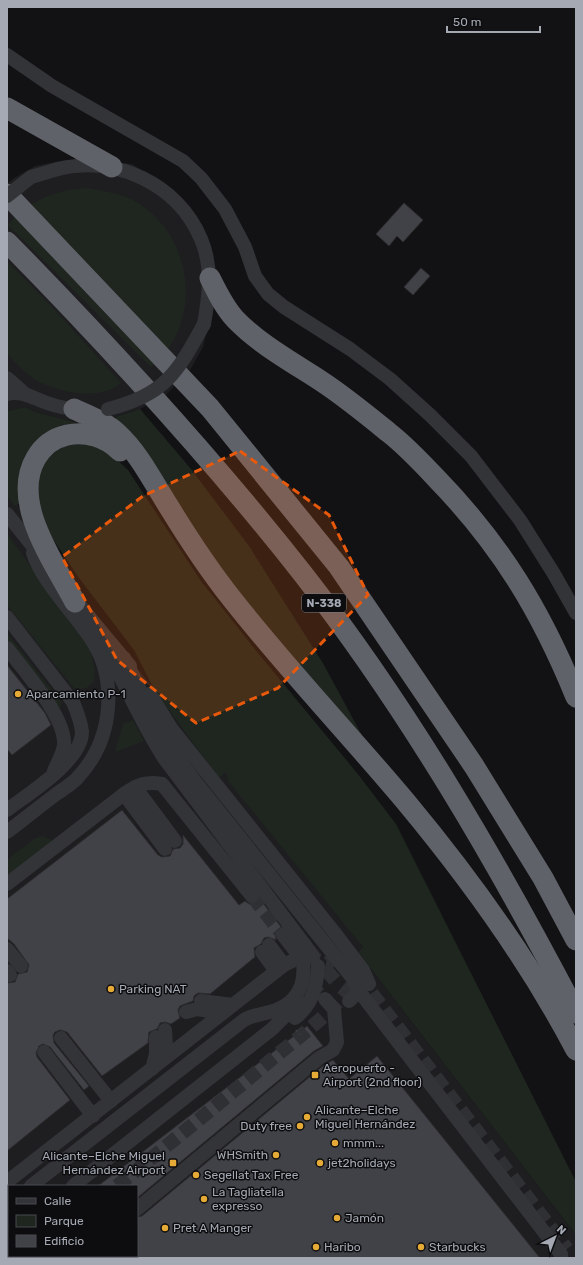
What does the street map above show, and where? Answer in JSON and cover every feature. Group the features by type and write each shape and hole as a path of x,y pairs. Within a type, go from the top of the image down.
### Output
{"highway":[{"path":"7,108 112,167"},
{"name":"N-338","path":"7,195 210,408 339,567 474,766 543,878 576,940"},
{"name":"N-338","path":"7,242 108,346 184,430 303,574 341,625 416,736 483,842 531,926 576,1013"},
{"path":"210,278 222,302 235,319 255,337 333,388 389,433 416,457 461,504 500,553 525,590 556,649 576,698"},
{"path":"74,410 100,421 115,431 130,445 186,534 231,598 274,651 443,847 496,921 554,1010 576,1050"},
{"path":"75,602 39,532 29,509 27,494 28,478 32,465 39,453 49,443 62,436 79,433 95,436 116,447 132,464 187,550 238,613 274,651"}],"street":[{"path":"7,55 52,86 183,161 201,178 225,209 244,248 255,276 268,294 284,307 350,349 390,379 430,415 471,456 520,520 554,574 576,613"},
{"path":"7,195 31,177 74,165 112,167 131,172 163,189 186,211 202,240 210,278 209,296 204,324 182,364 167,380 149,394 129,403 108,409 91,411 74,410 48,403 24,393 14,392 7,394"},
{"path":"7,378 24,393"},
{"path":"7,514 28,539 75,602 117,668 150,736 186,789 313,956 318,966 324,993 334,1009 337,1042 333,1050 319,1058 138,1208"},
{"path":"7,832 78,778 90,763 99,746 108,714 108,690 100,654 90,637 43,572 34,556 28,539"},
{"path":"75,602 124,658 139,678 171,728 352,959 368,977 364,987 349,1001"},
{"path":"7,617 73,702 80,718 82,733 78,746 69,760 51,777 7,810"},
{"path":"7,648 58,718 63,732 64,746 51,777"},
{"path":"124,658 162,734 178,758 197,784 351,976 364,987 561,1254 561,1258"},
{"path":"7,884 132,789 152,782 162,784 252,896"},
{"path":"132,789 173,843 132,789"},
{"path":"7,1182 280,968 300,957 283,935"},
{"path":"74,1185 272,1029 294,1009 303,996 308,982 310,961 299,939"},
{"path":"32,1185 244,1020 254,1015 275,1011 289,1003 299,991 305,964 299,939"},
{"path":"266,948 280,968"},
{"path":"7,949 12,969"},
{"path":"272,1029 287,1024 305,1009 314,991 318,966"},
{"path":"272,1029 289,1028 303,1021 324,993"},
{"path":"201,1001 227,1009"},
{"path":"186,1012 197,1009 227,1009"},
{"path":"158,1064 156,1054 160,1033"},
{"path":"102,1108 52,1045 102,1108"}],"highlighted area":[{"path":"240,451 329,515 368,595 278,688 196,723 117,660 62,557 143,496"}],"shaded area":[{"path":"81,160 132,164 168,187 189,209 214,302 203,347 190,370 165,396 140,409 115,417 78,423 36,412 25,407 7,411 7,184 14,178 35,166 60,161"},
{"path":"7,488 49,553 155,691 226,772 363,947 358,952 576,1235 576,1258 7,1258"}],"green space":[{"path":"86,188 106,191 138,203 157,218 171,237 181,259 185,282 185,305 179,328 168,349 151,367 8,225 24,209 43,198 64,191"},
{"path":"7,261 55,310 121,383 112,389 102,392 79,393 67,391 45,385 36,380 13,360 7,353"},
{"path":"25,407 36,412 78,423 61,425 47,434 21,503 15,506 7,496 7,411"},
{"path":"140,409 191,469 249,546 324,665 378,765 240,596 115,417"},
{"path":"85,443 108,452 128,470 201,581 357,773 396,824 576,1182 576,1235 358,952 363,947 229,782 226,772 219,778 155,691 134,650 79,578 48,532 37,496 39,476 43,466 50,456 65,445"},
{"path":"7,534 90,647 95,671 94,682 86,688 78,690 73,687 7,605"},
{"path":"7,633 62,703 60,708 7,642"},
{"path":"133,720 144,741 115,752 123,724"},
{"path":"43,836 54,841 7,877 7,860 35,838"}],"building":[{"path":"404,203 423,220 403,242 397,236 389,246 376,234"},
{"path":"421,268 430,276 413,295 404,287"},
{"name":"Aparcamiento P-1","path":"7,665 45,713 51,725 12,755 7,749"},
{"name":"Parking NAT","path":"122,810 158,855 162,857 170,856 173,849 180,848 183,844 183,835 239,905 245,901 249,904 254,904 260,899 281,927 275,932 276,940 268,937 264,938 261,944 254,948 255,957 210,994 198,993 194,996 193,1001 180,1006 178,1010 180,1018 171,1024 165,1022 160,1023 157,1029 149,1032 148,1043 102,1076 67,1032 60,1030 55,1032 53,1035 54,1043 89,1086 84,1090 50,1047 43,1044 39,1046 36,1053 37,1057 70,1100 7,1151 7,983 15,982 18,974 27,972 29,965 14,944 7,938 7,899"},
{"path":"307,1026 323,1046 314,1051 138,1197 138,1185 99,1185"},
{"name":"Alicante–Elche Miguel Hernández","path":"377,1056 540,1258 137,1258 138,1217 142,1216 324,1065 333,1060 349,1079"}],"tunnel":[{"path":"252,896 283,935"},
{"path":"306,957 328,963 343,951"},
{"path":"309,993 349,959"},
{"path":"118,1185 321,1019 345,995 359,972"},
{"path":"359,979 369,984 370,991 567,1249"}],"place":[{"name":"Aparcamiento P-1","path":"18,694"},
{"name":"Parking NAT","path":"111,989"},
{"name":"Aeropuerto - Airport (2nd floor)","path":"315,1075"},
{"name":"Alicante–Elche Miguel Hernández","path":"307,1117"},
{"name":"Duty free","path":"300,1126"},
{"name":"mmm...","path":"335,1143"},
{"name":"WHSmith","path":"276,1155"},
{"name":"Alicante–Elche Miguel Hernández Airport","path":"173,1163"},
{"name":"jet2holidays","path":"320,1163"},
{"name":"Segellat Tax Free","path":"196,1175"},
{"name":"La Tagliatella expresso","path":"204,1199"},
{"name":"Jamón","path":"337,1218"},
{"name":"Pret A Manger","path":"165,1228"},
{"name":"Haribo","path":"316,1247"},
{"name":"Starbucks","path":"421,1247"}]}
